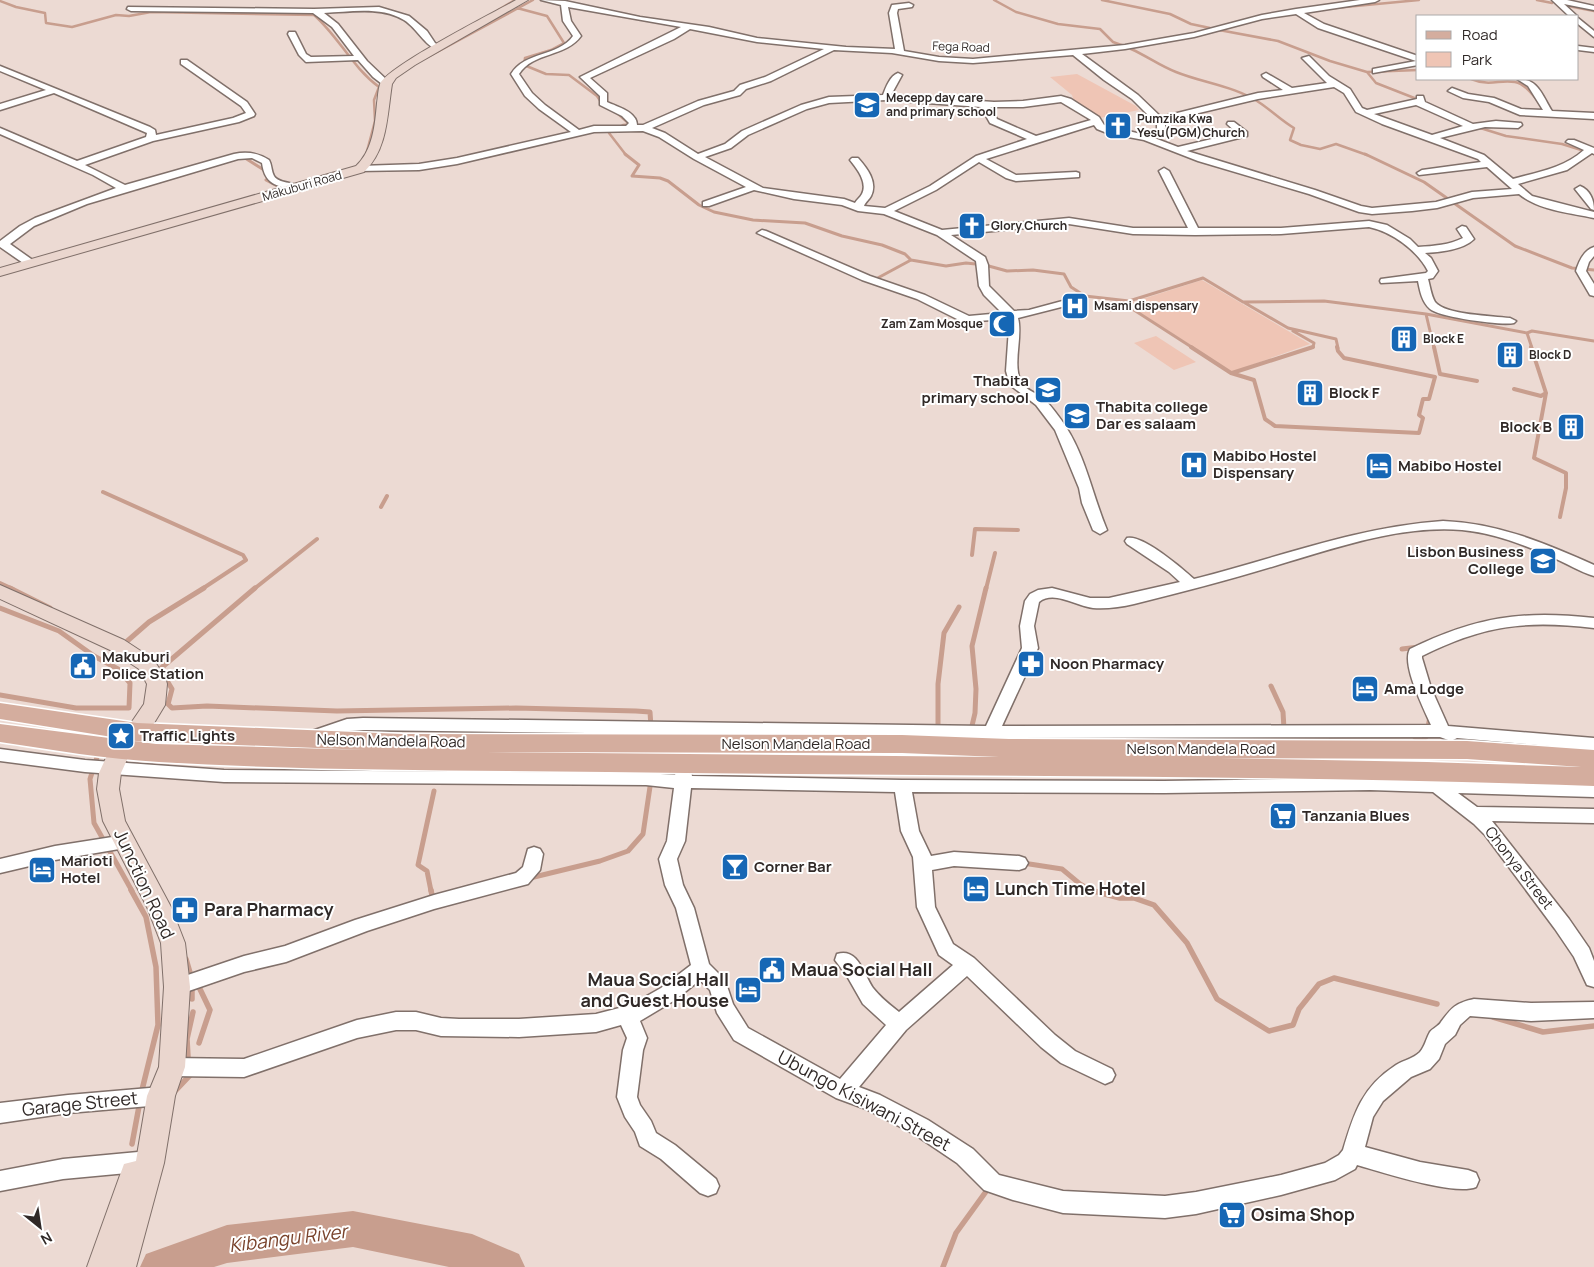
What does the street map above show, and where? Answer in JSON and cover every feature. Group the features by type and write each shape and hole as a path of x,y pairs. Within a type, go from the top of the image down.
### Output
{"main road":[{"name":"Nelson Mandela Road","path":"0,711 123,749 306,739 421,743 902,744 1019,748 1467,750 1594,760"},
{"name":"Nelson Mandela Road","path":"0,734 156,753 684,773 1118,766 1431,778 1594,777"}],"street":[{"path":"314,11 324,16 348,40 359,58 386,84 392,76 438,48 524,0"},
{"name":"Fega Road","path":"546,0 757,40 832,48 900,52 939,59 973,61 1076,53 1182,37 1245,20 1375,0"},
{"path":"1557,0 1594,8"},
{"path":"1557,0 1572,15"},
{"path":"564,3 564,16 577,36 576,39 531,61 518,69 514,74 524,85 528,94 542,107 578,133"},
{"path":"900,52 893,13 895,7 909,6"},
{"path":"131,9 314,11 381,9 406,18 424,33 432,45 438,48"},
{"path":"1296,11 1321,26 1416,60"},
{"path":"1579,21 1594,35"},
{"path":"630,128 634,124 632,119 622,112 603,104 604,95 584,77 671,37 689,26"},
{"path":"292,34 303,55 309,60 359,58"},
{"path":"644,128 700,104 737,93 743,87 768,79 832,48"},
{"path":"1579,48 1594,50"},
{"path":"1076,53 1107,78 1135,97 1159,120 1162,124 1159,131 1146,138"},
{"path":"1306,58 1334,84 1347,90 1359,110 1400,128 1481,157 1530,198 1594,216"},
{"path":"1376,71 1416,61"},
{"path":"77,164 150,140 236,120 251,114 244,104 184,62"},
{"path":"0,68 148,129 152,132 150,140"},
{"path":"886,97 889,88 898,75"},
{"path":"1266,76 1292,92"},
{"path":"1523,80 1531,84 1549,113"},
{"name":"Makuburi Road","path":"0,272 360,169 368,163 376,146 386,84"},
{"path":"1159,120 1258,96 1334,84"},
{"path":"0,107 52,91"},
{"path":"1452,91 1496,102 1520,112 1594,116"},
{"path":"698,156 728,146 753,128 812,104 829,100 886,97 984,104 1023,104 1064,99 1097,121 1100,126 1110,131 1146,138 1178,150 1312,192 1346,206 1372,211 1437,205 1472,195 1521,191"},
{"path":"1366,113 1419,100 1473,127"},
{"path":"984,104 993,121 1035,139"},
{"path":"886,211 934,188 962,167 980,158 1035,139 1097,121"},
{"path":"1432,138 1500,122 1518,125"},
{"path":"1178,150 1244,134 1231,124"},
{"path":"360,169 405,169 442,164 594,129 644,128 662,135 754,187 794,196 844,202 858,208 886,211 941,233 980,259 983,265 984,286 988,293 1012,316 1015,328 1012,371 1016,385 1040,402 1061,429 1086,488 1088,503 1100,530"},
{"path":"0,132 77,164 123,188"},
{"path":"1510,183 1570,165 1581,160 1592,151 1571,142"},
{"path":"30,263 2,244 19,230 43,218 123,188 237,156 249,155 266,162 268,174 273,181 295,188"},
{"path":"980,158 1009,176 1016,178 1076,174"},
{"path":"855,160 866,175 869,186 866,197 860,201 858,208"},
{"path":"1422,173 1489,164"},
{"path":"1164,171 1195,232"},
{"path":"706,204 754,187"},
{"path":"1580,189 1594,207"},
{"path":"1372,211 1378,225"},
{"path":"941,233 1069,221 1133,232 1281,231 1378,225 1395,234 1416,250 1427,260 1433,271 1433,274 1422,277 1385,281"},
{"path":"1416,250 1462,244 1469,239 1462,229"},
{"path":"762,232 866,278 921,297 960,318 978,320 1012,316 1081,299"},
{"path":"1594,250 1588,255 1581,266 1584,276 1594,293"},
{"path":"1422,277 1430,304 1435,309 1445,313 1510,321"},
{"path":"992,730 1030,648 1027,626 1034,598 1050,592 1089,602 1120,602 1275,562 1340,541 1394,530 1443,525 1477,528 1512,536 1594,570"},
{"path":"1132,541 1174,568 1190,584"},
{"path":"0,591 117,645 146,664 156,677 157,684 154,705 123,749 0,756"},
{"path":"1467,750 1460,740 1442,731 1420,680 1414,658 1415,653 1460,633 1501,622 1548,620 1594,623"},
{"path":"306,739 348,725 363,724 962,732 992,730 1442,731 1594,744"},
{"name":"Junction Road","path":"114,1260 156,1133 161,1096 172,1067 177,987 173,943 159,907 114,821 108,789 123,749"},
{"path":"172,1067 244,1068 357,1029 396,1021 416,1021 441,1027 459,1028 519,1028 596,1022 636,1012 668,994 701,968 694,935 685,908 674,885 668,859 676,841 684,773 902,786 1431,778 1594,791"},
{"name":"Chonya Street","path":"1431,778 1475,814 1491,830 1562,924 1582,954 1588,970 1594,979"},
{"path":"902,786 910,831 922,857 926,908 946,949 967,964 1048,1041 1068,1057 1105,1075"},
{"path":"1475,814 1594,816"},
{"path":"0,866 55,853 125,842"},
{"path":"177,987 244,964 286,954 362,925 434,902 522,879 531,870 534,854"},
{"path":"922,865 954,859 1019,863"},
{"path":"844,960 855,970 870,998 899,1024"},
{"path":"843,1091 899,1024 967,964"},
{"name":"Ubungo Kisiwani Street","path":"701,968 718,986 724,1007 741,1034 843,1091 872,1102 921,1127 965,1156 992,1183 1013,1190 1063,1202 1166,1207 1196,1203 1281,1185 1324,1173 1342,1166 1352,1154"},
{"path":"1468,1180 1420,1172 1352,1154 1369,1102 1404,1071 1423,1063 1432,1053 1437,1039 1464,1009 1474,1007 1531,1012 1594,1010"},
{"path":"636,1012 631,1017 630,1022 637,1038 633,1050 627,1097 632,1110 644,1128 647,1138 668,1152 708,1186"},
{"name":"Garage Street","path":"0,1113 68,1104 161,1096"},
{"name":"Junction Road","path":"114,1260 138,1162 156,1133"},
{"path":"0,1180 63,1170 138,1162"}],"green space":[{"path":"1077,74 1136,106 1139,110 1100,118 1074,102 1072,95 1050,77"},
{"path":"1202,280 1310,344 1232,372 1127,304"},
{"path":"1156,336 1196,362 1174,370 1134,343"}],"waterway":[{"path":"498,10 515,0"},
{"path":"518,8 533,0"},
{"path":"994,0 1016,12 1058,24 1100,29 1113,42 1124,46"},
{"path":"1102,0 1170,14 1191,24 1210,28"},
{"path":"1335,8 1419,0"},
{"path":"1537,0 1552,3"},
{"path":"0,1 16,7 45,13 46,23 72,27 116,15 129,16 151,12 314,15 369,79 379,87 374,100 375,121 366,155"},
{"path":"1563,5 1594,11"},
{"path":"426,58 518,8"},
{"path":"518,8 547,16 564,43 551,50 525,58 524,65 546,74 569,75 597,96 603,105"},
{"path":"1219,30 1278,41 1330,61 1367,72"},
{"path":"1131,49 1176,72 1250,97 1294,128 1290,140 1301,145 1320,149 1336,144 1367,155"},
{"path":"384,79 397,69"},
{"path":"1367,72 1416,70"},
{"path":"1367,72 1376,83 1422,101"},
{"path":"1474,80 1489,83 1509,81 1519,83 1542,106"},
{"path":"616,112 627,122 634,124 623,125 609,133 626,154"},
{"path":"1477,127 1506,136 1562,144 1594,154"},
{"path":"626,154 639,165 632,176 660,178 668,181 699,205 714,212 753,220 805,223 842,236 882,245 905,254 911,260"},
{"path":"1365,154 1424,182 1515,246 1572,268 1594,270"},
{"path":"245,158 264,170 269,179 266,180 281,188"},
{"path":"874,280 911,260"},
{"path":"911,260 946,266 966,263 985,265 1007,271 1033,270 1064,274 1071,287 1085,296 1129,301 1203,278 1243,302 1324,301 1426,314"},
{"path":"1120,301 1193,348"},
{"path":"1245,303 1288,328 1336,339 1338,348"},
{"path":"1426,314 1527,333"},
{"path":"1426,314 1434,348"},
{"path":"1293,331 1314,343 1313,347"},
{"path":"1527,333 1532,331 1594,341"},
{"path":"1527,333 1532,348"},
{"path":"1191,347 1231,373 1254,380 1265,419 1275,426 1419,433 1423,418 1419,415 1423,399 1429,399 1435,377 1344,358 1337,347"},
{"path":"1232,373 1313,347"},
{"path":"1434,347 1440,374 1477,381"},
{"path":"1531,347 1546,393"},
{"path":"1514,389 1541,396 1546,393"},
{"path":"1546,393 1534,458 1566,473 1566,488 1560,517"},
{"path":"103,492 243,555 246,560 202,589"},
{"path":"381,507 387,496"},
{"path":"972,555 975,529 1018,530"},
{"path":"254,589 317,539"},
{"path":"986,589 995,553"},
{"path":"0,583 13,589"},
{"path":"10,588 50,608"},
{"path":"125,643 149,622 204,588"},
{"path":"255,588 160,669 172,689 168,704 172,708 207,706 337,711 516,708 636,711 650,712 651,727"},
{"path":"971,730 975,713 976,689 972,646 986,588"},
{"path":"938,731 938,684 944,633 959,607"},
{"path":"0,608 59,631 94,656 118,669 130,683 129,708 76,708 0,695"},
{"path":"1402,649 1419,647"},
{"path":"1271,686 1283,712 1284,729"},
{"path":"1415,737 1426,737 1430,717"},
{"path":"95,754 98,754 90,779 94,823 132,891"},
{"path":"530,878 600,861 628,851 643,834 651,780"},
{"path":"431,891 427,871 418,865 434,791"},
{"path":"1023,863 1062,869 1091,890"},
{"path":"131,890 146,917 156,967 158,1025 141,1094"},
{"path":"431,890 433,901"},
{"path":"1091,890 1120,898 1134,898 1154,905 1187,943 1217,999 1269,1031 1293,1025 1299,1009 1319,984 1334,978 1437,1004"},
{"path":"186,959 191,976"},
{"path":"199,1043 210,1010 199,987 200,984"},
{"path":"192,988 192,999"},
{"path":"188,1057 187,1039 193,1012"},
{"path":"1493,1017 1543,1032 1594,1026"},
{"path":"175,1091 192,1073"},
{"path":"132,1144 140,1101"},
{"path":"943,1267 956,1233 990,1186"},
{"name":"Kibangu River","path":"159,1267 227,1244 353,1229 472,1253 506,1267"}],"place":[{"name":"Mecepp day care and primary school","path":"867,105"},
{"name":"Pumzika Kwa Yesu(PGM)Church","path":"1118,126"},
{"name":"Glory Church","path":"972,226"},
{"name":"Msami dispensary","path":"1075,306"},
{"name":"Zam Zam Mosque","path":"1002,324"},
{"name":"Block E","path":"1404,339"},
{"name":"Block D","path":"1510,355"},
{"name":"Thabita primary school","path":"1048,390"},
{"name":"Block F","path":"1310,393"},
{"name":"Thabita college Dar es salaam","path":"1077,416"},
{"name":"Block B","path":"1571,427"},
{"name":"Mabibo Hostel Dispensary","path":"1194,465"},
{"name":"Mabibo Hostel","path":"1379,466"},
{"name":"Lisbon Business College","path":"1543,561"},
{"name":"Noon Pharmacy","path":"1031,664"},
{"name":"Makuburi Police Station","path":"83,666"},
{"name":"Ama Lodge","path":"1365,689"},
{"name":"Traffic Lights","path":"121,736"},
{"name":"Tanzania Blues","path":"1283,816"},
{"name":"Corner Bar","path":"735,867"},
{"name":"Marioti Hotel","path":"42,870"},
{"name":"Lunch Time Hotel","path":"976,889"},
{"name":"Para Pharmacy","path":"185,910"},
{"name":"Maua Social Hall","path":"772,970"},
{"name":"Maua Social Hall and Guest House","path":"748,990"},
{"name":"Osima Shop","path":"1232,1215"}]}
